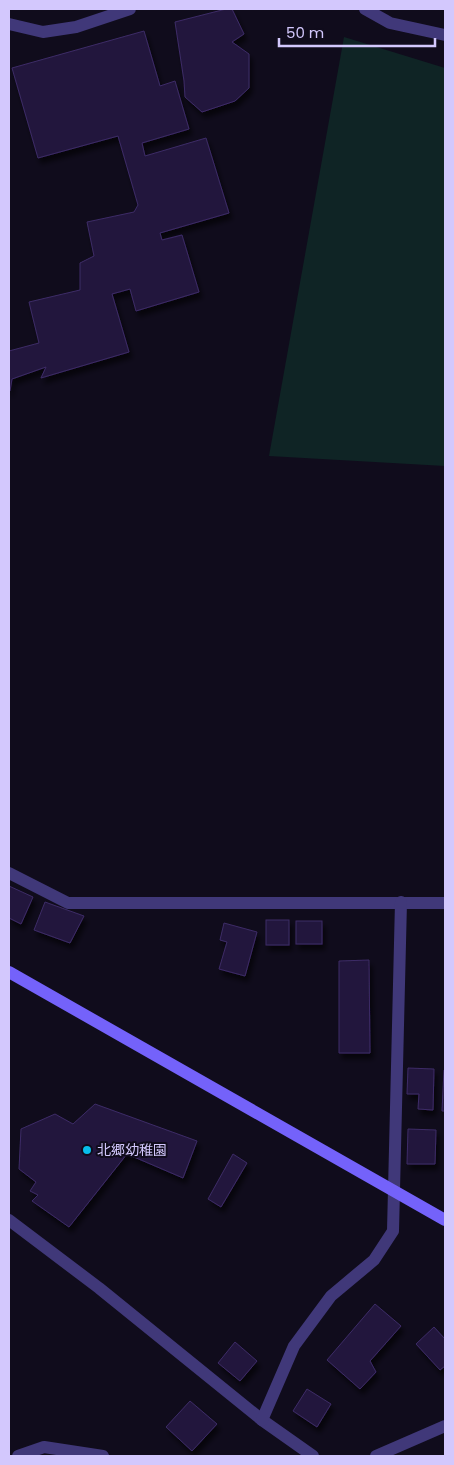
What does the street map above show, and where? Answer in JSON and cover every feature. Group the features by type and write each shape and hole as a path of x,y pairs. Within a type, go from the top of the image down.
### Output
{"street":[{"path":"9,24 44,32 76,27 130,9"},
{"path":"365,9 390,23 445,35"},
{"path":"9,873 68,903 445,903"},
{"path":"262,1420 294,1346 331,1296 374,1260 393,1231 401,902"},
{"path":"9,972 445,1220"},
{"path":"9,1220 100,1288 262,1420 313,1456"},
{"path":"376,1456 445,1426"},
{"path":"18,1456 44,1448 103,1456"}],"green space":[{"path":"344,37 445,68 445,466 269,456"}],"building":[{"path":"232,9 244,34 232,42 249,54 249,88 235,101 202,112 185,97 175,22"},
{"path":"144,31 160,86 175,81 189,129 142,143 145,156 206,138 229,213 160,233 162,240 182,235 199,292 136,311 130,289 112,294 129,352 41,378 46,367 12,379 9,391 9,351 39,343 29,302 80,290 80,263 94,256 87,222 134,212 138,205 118,136 38,158 12,68"},
{"path":"9,886 33,897 21,924 9,918"},
{"path":"45,902 84,916 70,943 34,930"},
{"path":"266,920 289,920 289,945 266,945"},
{"path":"296,921 322,921 322,944 296,944"},
{"path":"224,923 257,932 245,976 219,969 227,942 220,940"},
{"path":"369,960 370,1053 339,1053 339,961"},
{"path":"408,1068 434,1069 433,1110 418,1109 419,1094 407,1094"},
{"path":"444,1070 445,1111 442,1111"},
{"path":"95,1104 197,1141 183,1178 127,1154 69,1227 32,1201 38,1195 30,1191 36,1182 19,1169 21,1129 55,1114 73,1124"},
{"path":"408,1129 436,1130 435,1164 407,1164"},
{"path":"233,1154 247,1163 221,1207 208,1199"},
{"path":"375,1304 401,1326 370,1361 376,1372 360,1389 327,1360"},
{"path":"434,1327 445,1339 445,1366 440,1370 416,1344"},
{"path":"235,1342 257,1361 240,1381 218,1363"},
{"path":"307,1389 331,1404 317,1427 293,1411"},
{"path":"190,1401 217,1424 192,1451 166,1427"}],"place":[{"name":"北郷幼稚園","path":"87,1150"}]}
